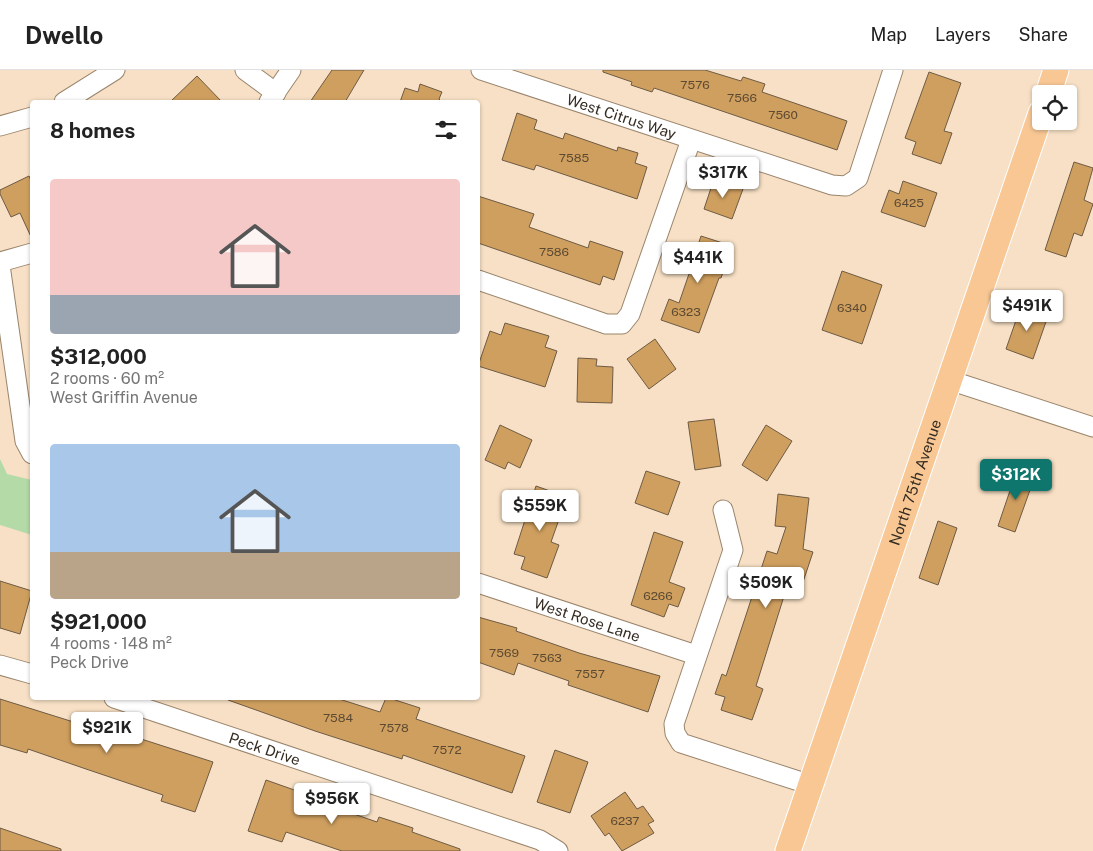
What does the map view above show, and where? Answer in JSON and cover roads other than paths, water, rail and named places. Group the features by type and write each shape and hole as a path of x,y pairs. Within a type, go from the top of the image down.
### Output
{"main road":[{"path":"1051,85 1056,70"},
{"name":"North 75th Avenue","path":"788,851 1035,130"}],"street":[{"path":"67,100 115,70"},
{"path":"244,70 272,98 291,70"},
{"name":"West Citrus Way","path":"481,70 832,185 846,186 858,178 893,70"},
{"path":"0,126 30,118"},
{"path":"480,281 606,324 622,324 630,314 691,140"},
{"path":"30,254 0,264 25,442 30,451"},
{"path":"949,380 1093,427"},
{"path":"723,510 732,550 674,724 675,733 681,743 811,784"},
{"name":"West Rose Lane","path":"480,584 696,655"},
{"path":"0,665 30,673"},
{"name":"Peck Drive","path":"120,700 530,837 558,850"}]}
